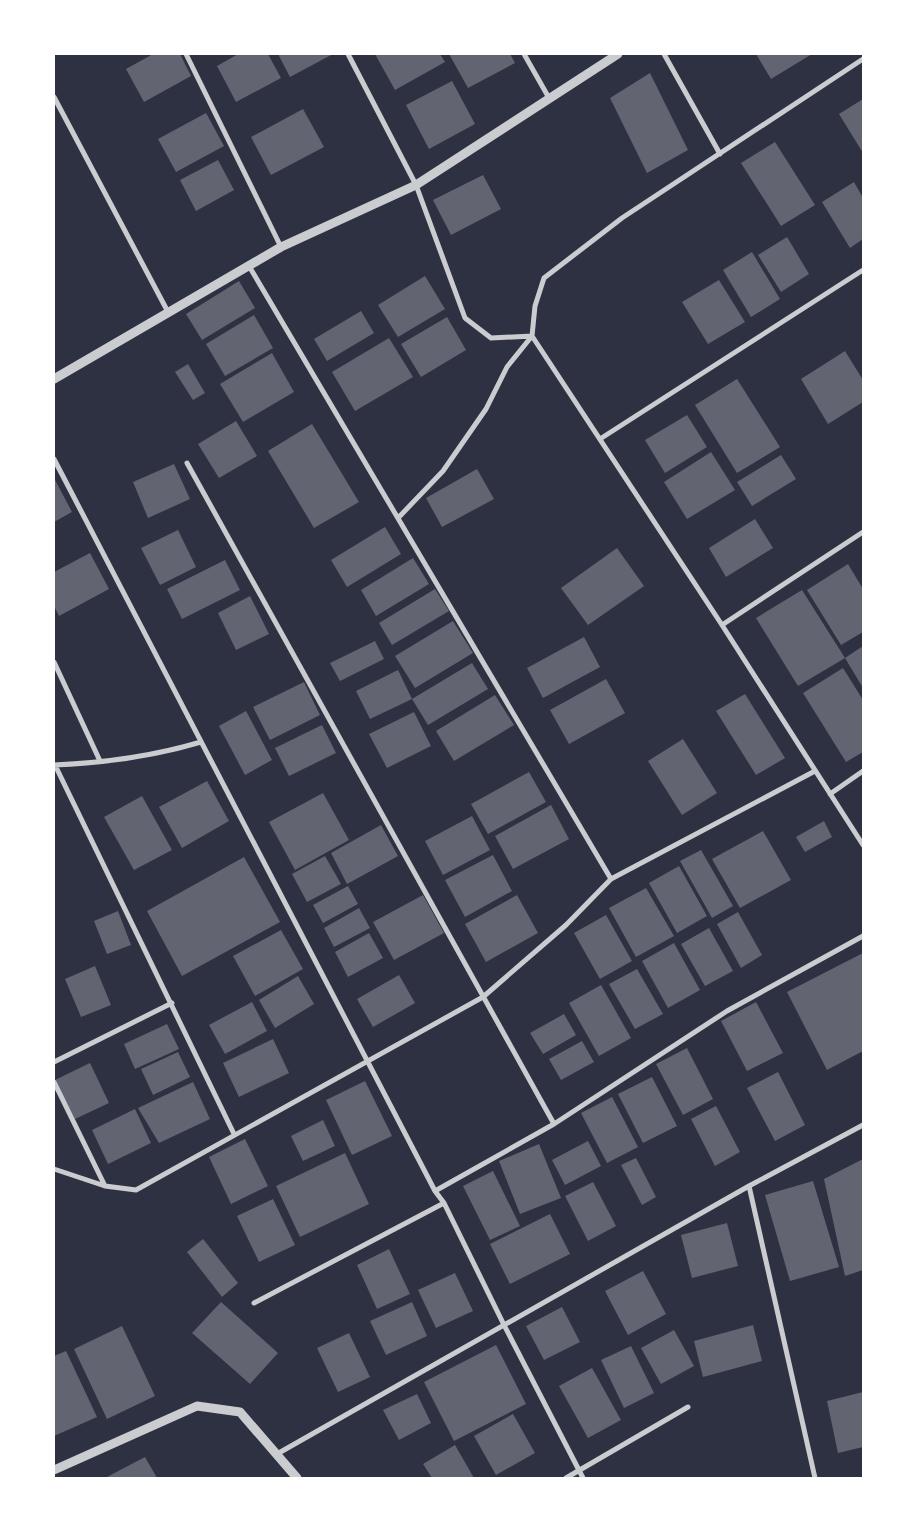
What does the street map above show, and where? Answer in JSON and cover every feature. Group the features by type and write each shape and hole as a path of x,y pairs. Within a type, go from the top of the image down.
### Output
{"street":[{"path":"186,54 281,247"},
{"path":"348,54 416,185 465,318 491,338 532,336"},
{"path":"524,54 549,98"},
{"path":"54,379 281,247 416,185 618,54"},
{"path":"664,54 720,154"},
{"path":"399,517 443,471 486,409 507,367 532,336 535,306 544,278 622,218 863,59"},
{"path":"54,98 168,312"},
{"path":"249,266 399,517 611,879"},
{"path":"600,439 863,270"},
{"path":"532,336 722,625 863,845"},
{"path":"54,459 367,1061 444,1203 504,1325 584,1478"},
{"path":"187,463 554,1124"},
{"path":"722,625 863,532"},
{"path":"54,662 100,761"},
{"path":"201,742 166,752 54,765 172,1003 234,1134"},
{"path":"54,1168 104,1186 136,1190 483,997 566,925 611,879 815,770"},
{"path":"830,794 863,771"},
{"path":"436,1191 554,1124 727,1012 863,936"},
{"path":"54,1062 172,1003"},
{"path":"54,1082 104,1186"},
{"path":"278,1454 749,1186 863,1125"},
{"path":"749,1186 815,1478"},
{"path":"254,1303 444,1203"},
{"path":"54,1470 197,1406 240,1412 297,1478"},
{"path":"566,1478 688,1407"}],"building":[{"path":"153,54 180,54 191,76 144,102 126,69"},
{"path":"238,54 268,54 281,78 236,102 217,66"},
{"path":"278,54 333,54 290,77"},
{"path":"375,54 440,54 445,62 395,90"},
{"path":"449,54 510,54 515,63 468,88"},
{"path":"756,54 812,54 771,79"},
{"path":"650,73 688,150 647,173 610,98"},
{"path":"452,81 475,124 429,149 406,105"},
{"path":"863,99 863,153 839,114"},
{"path":"303,109 324,147 271,175 251,137"},
{"path":"206,113 224,146 176,172 158,139"},
{"path":"775,142 815,205 781,226 741,163"},
{"path":"218,160 234,190 196,211 180,180"},
{"path":"483,175 501,209 451,235 433,200"},
{"path":"854,182 863,198 863,239 850,248 822,202"},
{"path":"787,237 809,274 781,292 758,255"},
{"path":"752,252 780,299 751,317 723,270"},
{"path":"425,276 445,309 398,337 378,305"},
{"path":"719,280 745,322 708,344 682,302"},
{"path":"239,281 255,308 202,340 186,314"},
{"path":"361,311 374,333 327,361 314,339"},
{"path":"254,315 273,348 225,376 206,344"},
{"path":"447,317 466,350 421,377 401,344"},
{"path":"389,338 413,377 355,411 332,372"},
{"path":"845,351 863,380 863,402 828,424 801,379"},
{"path":"272,353 294,392 243,422 220,384"},
{"path":"188,364 205,393 193,400 175,372"},
{"path":"737,379 780,447 737,473 695,405"},
{"path":"687,415 707,447 665,473 645,440"},
{"path":"236,421 257,456 219,478 198,444"},
{"path":"312,424 359,502 314,528 268,451"},
{"path":"711,452 735,490 687,519 664,482"},
{"path":"781,455 796,479 752,506 737,482"},
{"path":"174,464 190,499 148,518 133,482"},
{"path":"477,469 494,499 442,527 426,498"},
{"path":"54,478 72,512 54,522"},
{"path":"755,519 773,548 726,577 709,548"},
{"path":"385,527 401,554 347,587 331,560"},
{"path":"178,530 196,567 160,585 141,548"},
{"path":"617,548 644,586 588,625 561,588"},
{"path":"90,553 109,589 59,616 54,606 54,572"},
{"path":"413,558 429,584 376,616 361,590"},
{"path":"225,560 240,590 182,619 167,589"},
{"path":"848,564 863,589 863,632 841,645 807,590"},
{"path":"435,589 449,611 392,645 379,623"},
{"path":"802,590 845,658 798,686 756,618"},
{"path":"250,596 269,634 236,650 218,613"},
{"path":"453,621 473,653 415,688 395,656"},
{"path":"584,637 600,667 543,698 527,668"},
{"path":"375,641 384,659 340,681 330,663"},
{"path":"863,646 863,688 845,658"},
{"path":"472,663 488,689 428,725 412,699"},
{"path":"843,668 863,700 863,752 846,762 803,693"},
{"path":"398,670 412,699 370,719 356,691"},
{"path":"606,679 625,713 569,744 550,710"},
{"path":"304,682 320,715 270,740 253,707"},
{"path":"745,694 785,758 756,775 716,711"},
{"path":"495,695 514,725 454,761 436,731"},
{"path":"246,711 272,760 245,775 219,726"},
{"path":"414,712 431,746 387,768 369,734"},
{"path":"322,725 336,753 289,776 275,748"},
{"path":"683,739 717,793 682,815 648,761"},
{"path":"529,772 546,802 488,834 471,804"},
{"path":"207,781 229,821 182,848 159,807"},
{"path":"323,793 349,840 295,870 269,822"},
{"path":"142,796 172,850 134,870 104,817"},
{"path":"551,805 569,839 513,869 495,836"},
{"path":"472,816 490,850 443,875 425,841"},
{"path":"824,821 832,837 805,852 796,837"},
{"path":"381,825 398,856 347,884 331,853"},
{"path":"763,831 791,880 740,908 712,859"},
{"path":"701,850 733,906 712,918 680,861"},
{"path":"493,855 512,891 465,917 445,880"},
{"path":"325,856 341,884 307,902 292,874"},
{"path":"244,857 280,922 182,976 147,911"},
{"path":"679,866 707,916 677,933 649,883"},
{"path":"348,886 358,904 323,923 313,905"},
{"path":"646,888 674,936 636,957 609,908"},
{"path":"423,895 444,933 394,960 373,922"},
{"path":"517,895 538,933 486,962 465,924"},
{"path":"359,908 370,928 334,947 324,928"},
{"path":"118,911 131,945 107,954 94,921"},
{"path":"738,912 762,955 741,968 717,924"},
{"path":"606,915 632,961 600,979 574,933"},
{"path":"709,928 733,971 705,986 681,944"},
{"path":"281,930 303,969 255,996 233,956"},
{"path":"369,933 383,958 348,977 335,952"},
{"path":"674,943 700,990 668,1008 642,961"},
{"path":"863,953 863,1051 827,1070 787,992"},
{"path":"95,966 111,1005 81,1017 65,979"},
{"path":"637,969 663,1014 635,1029 609,984"},
{"path":"399,975 415,1003 373,1027 357,999"},
{"path":"298,976 314,1004 275,1028 259,1000"},
{"path":"601,985 631,1038 599,1056 569,1003"},
{"path":"252,1002 267,1031 225,1054 209,1025"},
{"path":"756,1002 783,1053 747,1071 721,1021"},
{"path":"564,1014 576,1035 543,1054 530,1033"},
{"path":"167,1024 179,1049 135,1069 124,1044"},
{"path":"273,1039 289,1073 239,1097 223,1063"},
{"path":"582,1041 594,1062 561,1080 549,1059"},
{"path":"687,1048 713,1099 683,1115 656,1064"},
{"path":"178,1052 190,1077 153,1095 141,1069"},
{"path":"90,1063 109,1103 75,1119 55,1080"},
{"path":"778,1072 805,1125 775,1141 747,1088"},
{"path":"652,1077 677,1126 643,1143 618,1094"},
{"path":"365,1081 392,1136 352,1155 326,1100"},
{"path":"193,1082 210,1119 159,1143 138,1108"},
{"path":"612,1097 638,1147 607,1163 581,1113"},
{"path":"716,1106 740,1152 715,1166 691,1119"},
{"path":"135,1109 151,1143 108,1164 92,1130"},
{"path":"323,1120 335,1146 303,1161 291,1136"},
{"path":"245,1139 268,1186 231,1204 209,1157"},
{"path":"588,1141 601,1166 565,1185 552,1160"},
{"path":"539,1144 561,1198 520,1214 499,1161"},
{"path":"345,1153 369,1204 300,1237 276,1186"},
{"path":"636,1158 656,1197 642,1205 621,1165"},
{"path":"863,1159 863,1270 845,1276 824,1179"},
{"path":"493,1171 520,1226 490,1240 463,1186"},
{"path":"813,1181 839,1267 790,1281 765,1195"},
{"path":"593,1182 616,1226 588,1241 565,1196"},
{"path":"273,1199 295,1245 259,1262 237,1216"},
{"path":"550,1214 570,1254 510,1284 490,1244"},
{"path":"727,1223 738,1266 692,1278 681,1235"},
{"path":"203,1239 238,1283 222,1297 187,1252"},
{"path":"389,1249 410,1294 377,1309 357,1265"},
{"path":"643,1271 666,1314 628,1335 605,1291"},
{"path":"455,1273 473,1311 436,1328 418,1290"},
{"path":"221,1302 278,1353 250,1384 192,1333"},
{"path":"412,1302 427,1336 386,1355 370,1321"},
{"path":"562,1307 580,1342 544,1360 526,1326"},
{"path":"753,1325 762,1361 703,1377 694,1341"},
{"path":"122,1326 155,1396 107,1419 74,1349"},
{"path":"674,1330 694,1366 661,1384 641,1348"},
{"path":"349,1333 370,1377 338,1392 317,1348"},
{"path":"496,1345 526,1404 454,1441 424,1382"},
{"path":"631,1346 654,1393 624,1408 601,1360"},
{"path":"66,1351 97,1417 54,1436 54,1356"},
{"path":"592,1368 621,1420 588,1438 559,1386"},
{"path":"863,1392 863,1447 838,1453 827,1401"},
{"path":"417,1394 431,1423 399,1440 383,1410"},
{"path":"513,1414 535,1453 496,1475 474,1436"},
{"path":"455,1445 474,1478 432,1478 423,1464"},
{"path":"145,1457 157,1478 105,1478"}]}
